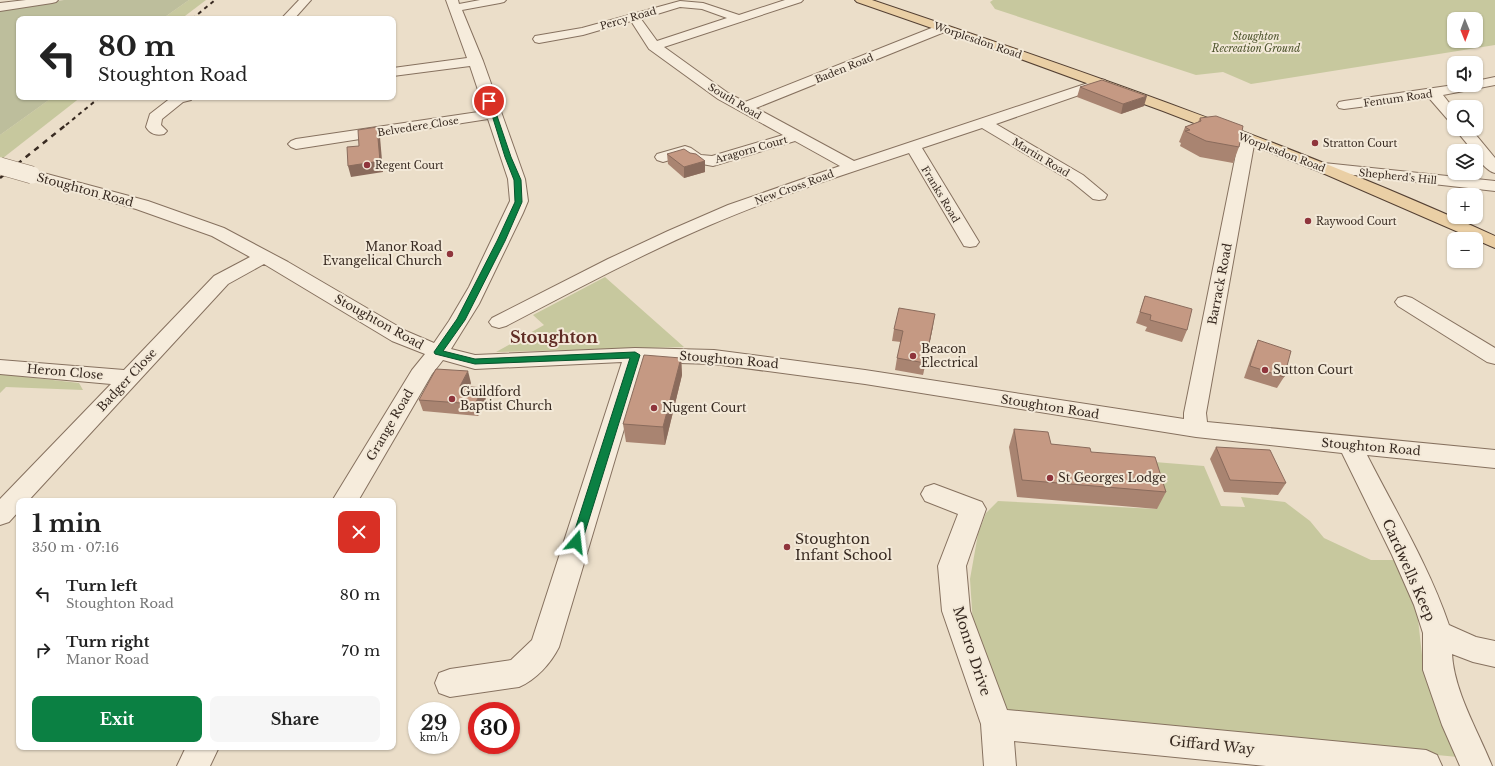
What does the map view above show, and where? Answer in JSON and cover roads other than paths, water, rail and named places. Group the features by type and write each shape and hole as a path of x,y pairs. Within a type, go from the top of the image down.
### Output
{"main road":[{"name":"Worplesdon Road","path":"861,0 1100,83 1247,138 1324,168 1430,213 1495,243"}],"street":[{"path":"0,7 52,0"},
{"path":"290,16 305,0"},
{"path":"453,4 500,0"},
{"path":"654,46 797,0"},
{"name":"Percy Road","path":"539,39 583,31 680,4 695,3 739,19"},
{"name":"Grange Road","path":"347,498 423,370 461,320 519,202 517,180 476,61 453,4"},
{"name":"South Road","path":"634,17 654,46 723,96 852,166"},
{"name":"Baden Road","path":"744,108 944,28"},
{"path":"396,72 476,61"},
{"name":"Fentum Road","path":"1483,83 1495,81"},
{"name":"New Cross Road","path":"499,322 613,262 732,210 852,166 1100,83"},
{"name":"Fentum Road","path":"1344,105 1447,90"},
{"path":"1433,93 1447,110"},
{"path":"159,132 153,127 155,117 178,100"},
{"name":"Belvedere Close","path":"296,144 493,114"},
{"name":"Martin Road","path":"982,122 1077,178 1099,195"},
{"name":"Aragorn Court","path":"663,157 685,151 697,159 713,161 795,136"},
{"path":"1469,136 1495,168"},
{"name":"Barrack Road","path":"1196,429 1195,413 1247,138"},
{"name":"Franks Road","path":"913,146 970,242"},
{"name":"Stoughton Road","path":"0,166 136,203 194,222 218,232 263,257 399,336 438,352 475,362 635,355 707,357 781,365 865,377 1196,429 1350,446 1495,459"},
{"name":"Shepherd's Hill","path":"1324,168 1495,186"},
{"name":"Badger Close","path":"16,498 221,280 263,257"},
{"path":"1405,302 1495,357"},
{"path":"450,683 519,673 544,647 635,355"},
{"name":"Heron Close","path":"0,367 130,378"},
{"name":"Cardwells Keep","path":"1350,446 1405,555 1428,605 1437,634 1438,670 1458,725 1476,766"},
{"name":"Monro Drive","path":"934,494 973,509 952,566 956,611 997,724 1000,766"},
{"name":"Badger Close","path":"0,515 16,498"},
{"path":"1437,634 1473,648 1495,654"},
{"name":"Giffard Way","path":"997,724 1274,759 1426,766"},
{"path":"193,766 201,750"}],"railway":[{"path":"196,16 215,0"},
{"path":"66,125 96,100"},
{"path":"0,178 67,124"}],"place":[{"name":"Stratton Court","path":"1315,143"},
{"name":"Regent Court","path":"367,165"},
{"name":"Raywood Court","path":"1308,221"},
{"name":"Manor Road Evangelical Church","path":"450,254"},
{"name":"Beacon Electrical","path":"913,356"},
{"name":"Sutton Court","path":"1265,370"},
{"name":"Guildford Baptist Church","path":"452,399"},
{"name":"Nugent Court","path":"654,408"},
{"name":"St Georges Lodge","path":"1050,478"},
{"name":"Stoughton Infant School","path":"787,547"}],"district":[{"name":"Stoughton","path":"554,337"}],"park label":[{"name":"Stoughton Recreation Ground","path":"1256,42"}]}
